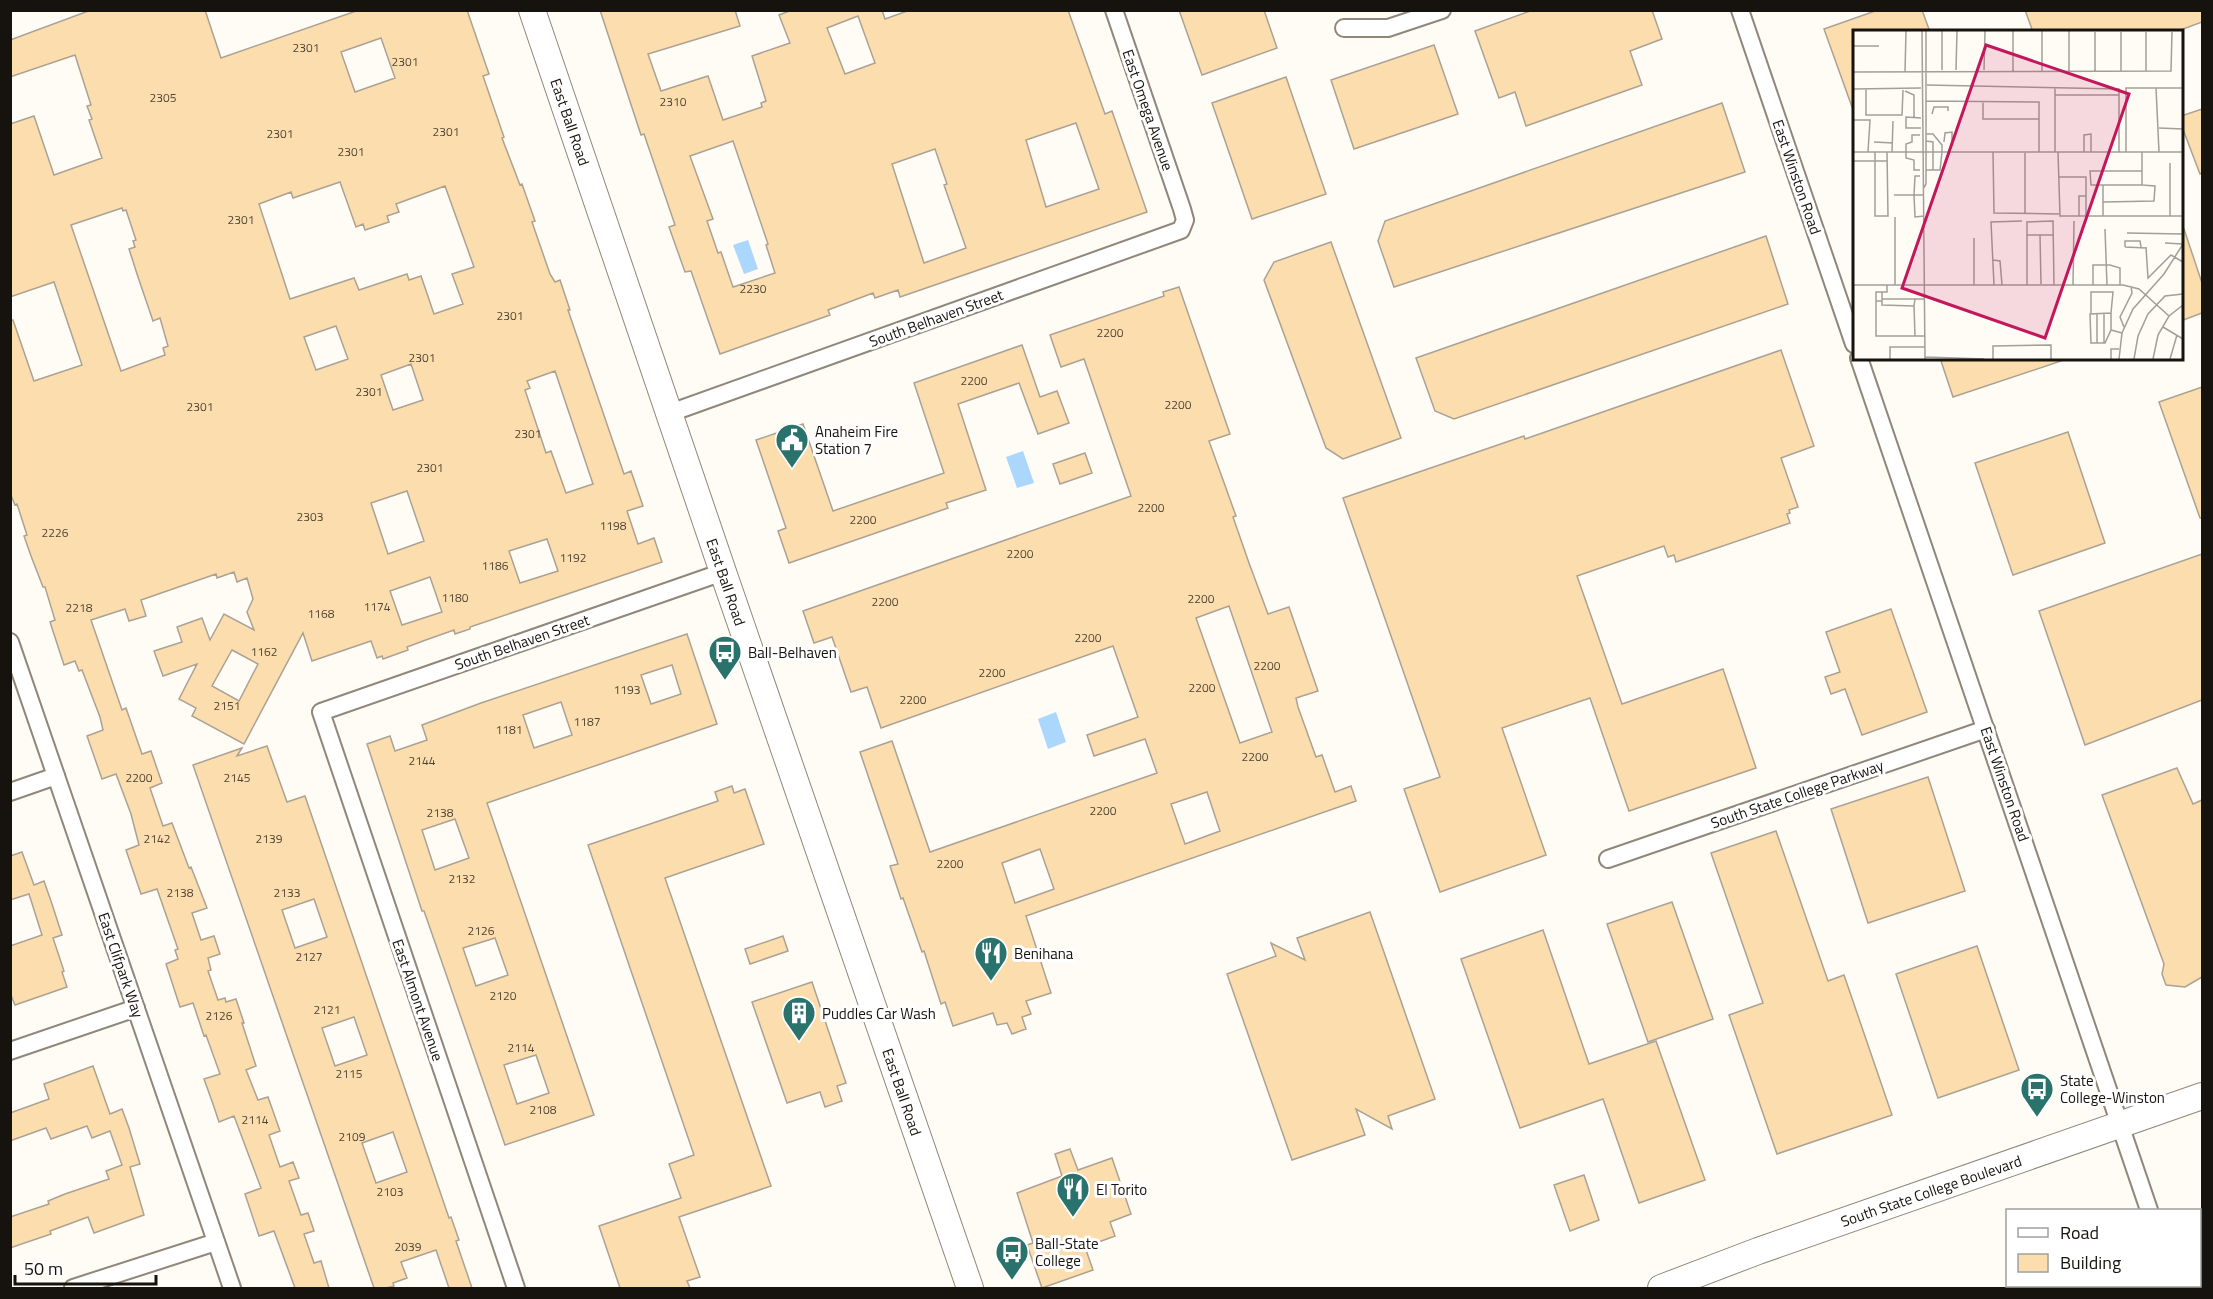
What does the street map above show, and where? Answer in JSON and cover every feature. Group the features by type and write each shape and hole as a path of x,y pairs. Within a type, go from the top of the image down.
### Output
{"main road":[{"name":"East Ball Road","path":"532,10 970,1288"},
{"name":"South State College Boulevard","path":"1661,1288 1758,1251 2202,1096"}],"street":[{"name":"East Omega Avenue","path":"1114,10 1182,208"},
{"path":"1344,28 1388,28 1442,10"},
{"name":"East Winston Road","path":"1740,10 1853,341"},
{"name":"South Belhaven Street","path":"670,413 1171,235 1181,230 1185,220 1182,208"},
{"name":"East Winston Road","path":"1860,360 2149,1209"},
{"name":"South Belhaven Street","path":"321,712 723,572"},
{"name":"East Clifpark Way","path":"10,642 232,1288"},
{"name":"East Almont Avenue","path":"321,712 516,1288"},
{"name":"South State College Parkway","path":"1608,859 1986,729"},
{"path":"10,792 56,776"},
{"path":"10,1051 136,1008"},
{"path":"73,1288 216,1242"}],"water":[{"path":"748,240 758,269 744,274 733,245"},
{"path":"1023,451 1034,483 1017,488 1006,457"},
{"path":"1056,712 1066,742 1048,749 1038,719"}],"building":[{"path":"91,10 205,10 221,58 359,10 467,10 489,74 483,76 504,137 502,138 520,185 522,184 550,274 555,282 560,280 570,310 568,310 624,474 631,471 643,506 627,511 638,544 654,538 662,562 455,634 454,630 407,647 408,650 383,659 382,656 377,658 371,641 312,661 303,633 244,744 192,716 196,708 179,699 197,664 163,676 154,651 182,642 177,627 202,618 210,640 224,614 254,630 247,612 253,599 247,578 237,582 234,572 217,578 216,574 141,600 146,616 129,621 125,609 91,620 122,710 126,708 142,754 151,751 162,783 150,788 163,826 172,823 207,908 192,913 201,940 214,936 220,954 208,958 211,970 208,971 218,1000 225,998 226,1002 236,999 256,1066 246,1070 258,1100 268,1097 280,1131 269,1135 280,1167 293,1162 299,1178 289,1181 301,1215 308,1213 314,1231 304,1234 314,1263 321,1261 329,1288 295,1288 274,1231 259,1236 245,1194 261,1188 234,1116 219,1122 204,1079 220,1074 193,1003 180,1007 166,964 178,959 175,950 178,949 157,889 141,894 126,850 139,845 131,814 116,774 102,779 87,736 103,730 100,717 82,670 79,671 75,661 64,665 50,622 55,620 45,587 43,587 24,536 27,535 17,504 15,505 10,493 10,320 13,320 34,381 82,365 54,282 10,297 10,124 34,116 54,175 102,158 89,120 92,119 87,106 91,105 75,55 10,77 10,40","holes":["381,38 395,78 355,92 341,52","340,182 356,227 363,224 365,230 389,222 387,216 399,212 396,204 445,186 474,267 452,274 463,304 434,314 421,276 409,280 407,274 359,290 354,278 290,299 259,204 291,192 293,198","122,208 123,211 126,210 136,240 133,241 135,247 129,249 138,277 153,321 160,318 168,346 163,348 165,355 121,371 71,225","336,326 348,359 316,370 304,337","411,364 423,400 393,410 381,375","555,371 593,484 566,493 551,451 546,453 525,390 530,388 527,381","407,491 424,541 388,554 371,503","547,539 558,571 520,583 509,551","430,577 442,612 402,625 390,591","232,650 258,664 239,701 212,686"]},
{"path":"600,10 735,10 740,26 648,54 661,91 708,76 723,120 762,107 761,103 766,101 752,56 790,43 779,15 792,10 882,10 885,19 910,10 1068,10 1105,114 1112,111 1147,212 900,297 898,290 875,298 873,293 828,310 830,315 720,354 691,271 685,272 669,227 675,225 644,134 641,135","holes":["858,16 875,63 845,74 827,28","1076,123 1099,189 1046,207 1026,140","733,141 768,244 766,245 775,273 733,287 707,221 713,219 690,156","935,149 947,184 944,185 966,248 924,263 892,164"]},
{"path":"1179,10 1264,10 1277,48 1202,75"},
{"path":"1533,10 1652,10 1662,39 1630,51 1642,85 1526,126 1515,92 1499,98 1475,31"},
{"path":"1878,10 1922,10 1929,30 1853,30 1852,107 1824,29"},
{"path":"2025,10 2202,10 2202,22 2180,30 2032,30"},
{"path":"1434,45 1458,114 1354,149 1331,80"},
{"path":"1286,77 1326,194 1252,219 1212,103"},
{"path":"1722,103 1745,172 1394,287 1378,241 1385,221"},
{"path":"2202,109 2202,173 2200,174 2183,129 2183,115"},
{"path":"2183,229 2202,283 2202,313 2183,320"},
{"path":"1766,236 1788,304 1454,419 1435,411 1416,358"},
{"path":"1331,242 1401,438 1343,459 1326,448 1264,280 1274,262"},
{"path":"1179,287 1230,434 1209,441 1236,516 1233,517 1268,614 1289,607 1318,691 1296,698 1316,757 1322,755 1335,792 1351,786 1356,801 1026,916 1051,993 1026,1001 1031,1014 1022,1017 1026,1029 1012,1034 1007,1023 997,1025 993,1013 953,1026 945,1002 941,1004 924,951 922,952 903,898 901,899 890,866 898,864 860,752 892,741 930,852 1157,773 1145,739 1094,756 1087,735 1138,717 1113,646 881,728 867,687 851,692 832,637 814,643 803,611 1131,496 1084,359 1061,367 1050,335 1164,296 1163,292","holes":["1229,606 1272,732 1240,743 1196,618","1207,792 1220,831 1185,844 1171,804","1040,849 1054,889 1015,903 1002,863"]},
{"path":"1022,345 1040,397 1057,391 1069,423 1038,434 1019,383 958,404 986,490 946,503 948,508 789,563 778,531 786,528 756,440 803,424 833,511 944,473 914,383"},
{"path":"1781,350 1814,446 1781,458 1798,507 1789,510 1790,513 1787,514 1790,523 1676,562 1674,555 1668,557 1664,546 1577,576 1622,704 1723,669 1756,768 1629,811 1590,698 1502,728 1546,855 1440,892 1404,789 1440,777 1343,498 1524,436 1525,439"},
{"path":"1941,360 2061,360 2061,361 1953,397"},
{"path":"2202,387 2202,518 2200,518 2159,402"},
{"path":"2068,432 2105,543 2013,575 1975,463"},
{"path":"1085,453 1092,473 1060,484 1053,464"},
{"path":"2202,554 2202,700 2085,745 2039,611"},
{"path":"1891,609 1927,712 1862,735 1845,689 1831,694 1825,677 1840,672 1826,632"},
{"path":"687,634 717,724 487,803 594,1115 505,1145 424,911 422,911 367,744 390,736 395,751 427,740 422,725","holes":["672,665 681,694 651,704 641,675","561,702 572,735 534,748 523,715","455,819 469,858 435,870 422,830","495,938 508,975 476,986 463,948","536,1055 549,1093 517,1104 504,1065"]},
{"path":"267,746 287,802 305,796 449,1218 451,1217 459,1240 456,1241 472,1288 449,1288 436,1250 401,1262 407,1278 393,1283 394,1286 374,1288 193,765 242,748 237,756","holes":["314,899 327,937 295,948 282,910","354,1017 367,1055 335,1066 322,1028","393,1132 407,1172 376,1183 362,1143"]},
{"path":"2177,768 2193,804 2202,800 2202,977 2185,987 2166,985 2162,974 2164,964 2102,795"},
{"path":"1928,777 1965,891 1868,923 1831,809"},
{"path":"732,786 734,793 745,789 764,844 665,878 771,1186 679,1217 700,1277 687,1281 690,1288 620,1288 599,1226 681,1198 669,1164 694,1155 588,845 718,801 715,792"},
{"path":"1776,831 1828,981 1844,975 1892,1115 1777,1154 1729,1015 1763,1003 1711,853"},
{"path":"22,852 34,885 44,881 53,907 62,935 53,938 67,987 15,1005 10,993 10,946 42,935 29,894 10,900 10,856"},
{"path":"1672,902 1713,1019 1648,1042 1607,924"},
{"path":"1370,912 1435,1099 1388,1116 1392,1129 1356,1109 1365,1135 1292,1160 1227,974 1276,956 1271,943 1305,960 1297,938"},
{"path":"1543,930 1589,1064 1656,1041 1705,1180 1639,1203 1603,1099 1520,1128 1461,959"},
{"path":"783,936 788,951 750,964 745,949"},
{"path":"1977,946 2019,1070 1938,1098 1896,974"},
{"name":"Puddles Car Wash","path":"812,982 846,1083 837,1086 842,1101 825,1107 820,1092 787,1103 752,1002"},
{"path":"93,1066 110,1114 122,1109 129,1128 140,1164 130,1167 144,1215 94,1233 88,1217 50,1231 51,1234 10,1248 10,1217 49,1204 48,1201 109,1179 106,1171 122,1165 110,1131 92,1138 87,1126 51,1139 46,1128 10,1141 10,1113 49,1099 44,1084"},
{"name":"El Torito","path":"1070,1149 1078,1170 1112,1158 1131,1214 1110,1222 1115,1236 1085,1247 1093,1270 1042,1288 1027,1245 1033,1243 1017,1193 1062,1176 1055,1154"},
{"path":"1584,1175 1599,1220 1570,1231 1554,1185"}],"place":[{"name":"Anaheim Fire Station 7","path":"792,469"},
{"name":"Ball-Belhaven","path":"725,681"},
{"name":"Benihana","path":"991,982"},
{"name":"Puddles Car Wash","path":"799,1042"},
{"name":"State College-Winston","path":"2037,1118"},
{"name":"El Torito","path":"1073,1218"},
{"name":"Ball-State College","path":"1012,1281"}]}
